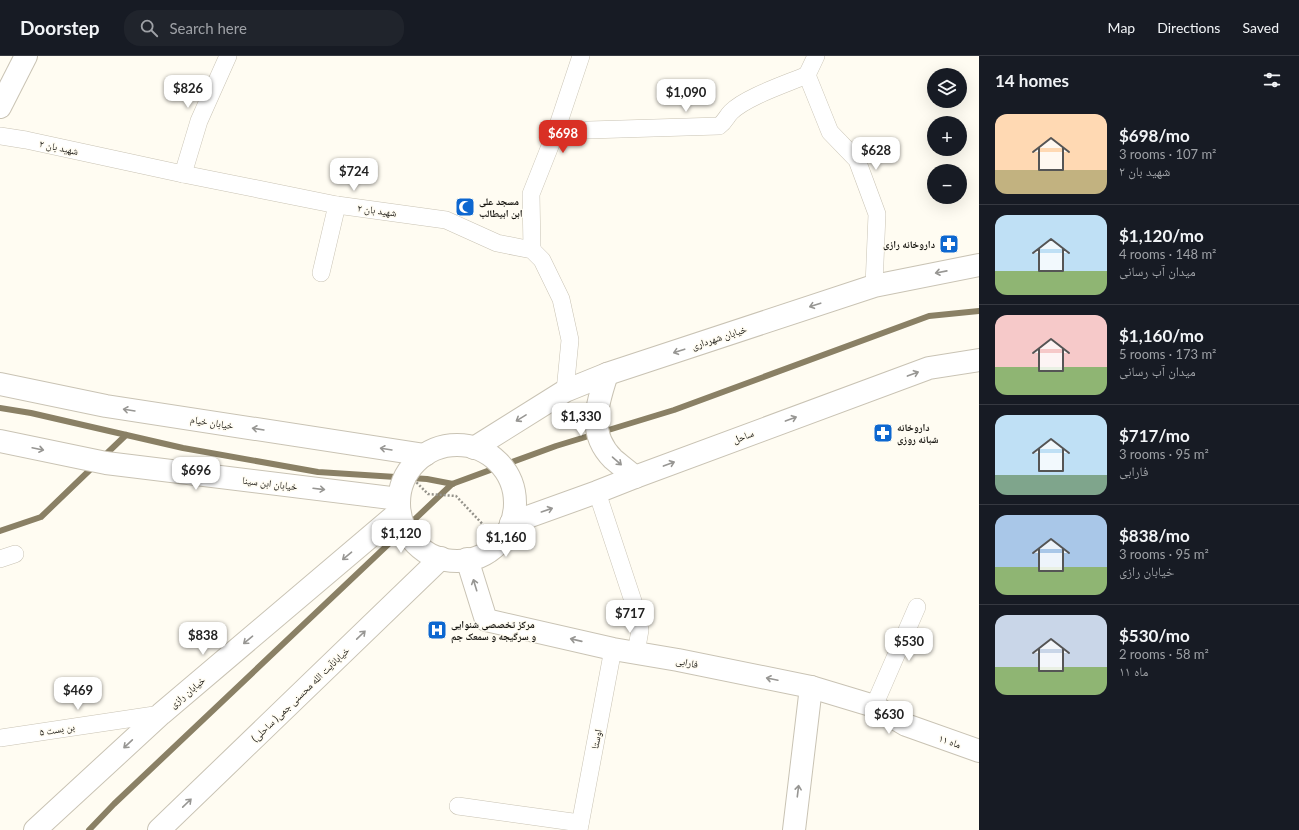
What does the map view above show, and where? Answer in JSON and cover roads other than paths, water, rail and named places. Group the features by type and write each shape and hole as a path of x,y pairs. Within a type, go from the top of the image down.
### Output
{"main road":[{"path":"0,107 26,56"},
{"name":"خیابان شهرداری","path":"474,448 565,391 606,374 874,286 979,265"},
{"name":"ساحل","path":"511,523 930,368 979,360"},
{"path":"606,374 598,400 596,425 601,442 613,458 635,476"},
{"name":"خیابان خیام","path":"0,384 106,406 416,464"},
{"name":"خیابان ابن سینا","path":"0,441 106,463 399,506"},
{"path":"461,445 474,448 487,453 496,460 512,483 515,507 511,523 500,541 490,550 479,556 454,560 429,554 419,548 408,537 399,506 401,489 416,464 436,449 461,445"},
{"name":"خیابان رازی","path":"35,830 161,714 399,506"},
{"name":"خیابانآیت الله محسنی جمی( ساحلی)","path":"158,830 441,558"},
{"name":"فارابی","path":"467,559 486,620 613,649 678,660 811,687"},
{"path":"794,830 811,687"},
{"name":"ماه ۱۱","path":"811,687 874,706 906,725 979,751"}],"street":[{"path":"183,174 199,121 228,56"},
{"path":"565,391 570,340 561,299 542,260 532,250 531,194 556,131 580,56"},
{"path":"556,131 719,126 726,121 731,112 751,99 807,75 816,56"},
{"path":"807,75 830,132 857,160 877,214 874,286"},
{"name":"شهید بان ۲","path":"0,136 26,140 337,205 446,220 497,243 532,250"},
{"path":"321,273 337,205"},
{"path":"597,492 635,607 640,630 636,653"},
{"path":"874,706 917,607"},
{"name":"اوستا","path":"580,826 613,649"},
{"name":"بن بست ۵","path":"0,738 161,714"},
{"path":"458,806 580,826"}],"waterway":[{"path":"89,830 114,804 452,484 556,446 674,410 929,316 979,311"},
{"path":"0,408 31,413 183,448 318,472 427,479 453,484"},
{"path":"103,457 126,435"},
{"path":"0,531 41,517 95,465"}],"place":[{"name":"مسجد علی ابن ابیطالب","path":"465,207"},
{"name":"داروخانه رازی","path":"949,244"},
{"name":"داروخانه شبانه روزی","path":"883,433"},
{"name":"مرکز تخصصی شنوایی و سرگیجه و سمعک جم","path":"437,630"}]}
